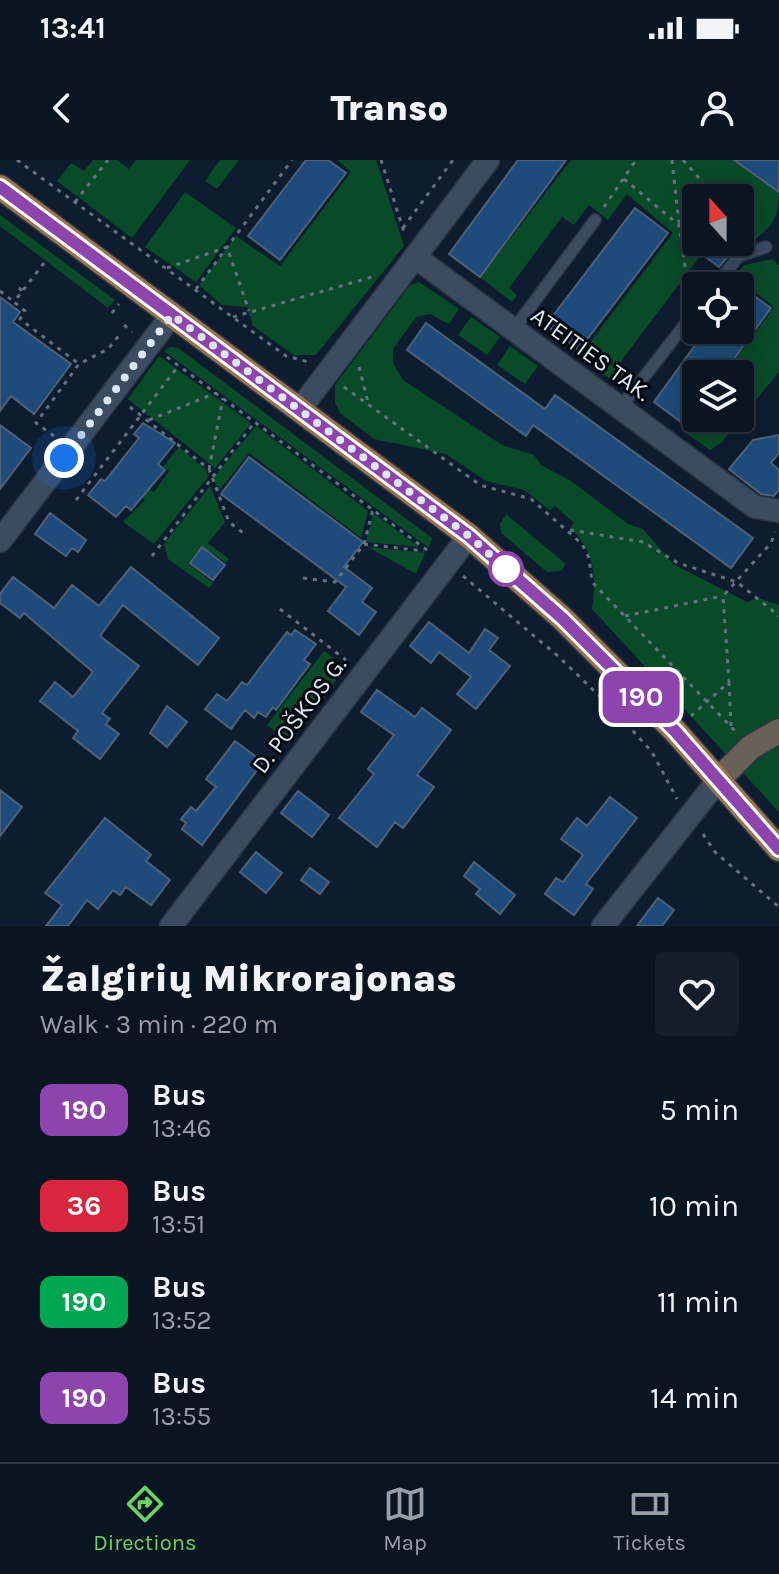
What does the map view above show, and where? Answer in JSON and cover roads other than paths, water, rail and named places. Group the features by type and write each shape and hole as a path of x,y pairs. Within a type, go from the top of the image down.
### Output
{"main road":[{"path":"0,187 469,536 562,618 675,731 779,849"},
{"path":"719,779 751,747 779,731"}],"street":[{"path":"300,409 488,160"},
{"name":"ATEITIES TAK.","path":"415,257 755,507 779,511"},
{"path":"0,541 172,315"},
{"name":"D. POŠKOS G.","path":"171,926 364,673 437,558 469,536"},
{"path":"603,926 719,779"}],"lane":[{"path":"514,329 595,220"},
{"path":"726,272 739,256 766,247"},
{"path":"620,408 682,328"}]}
